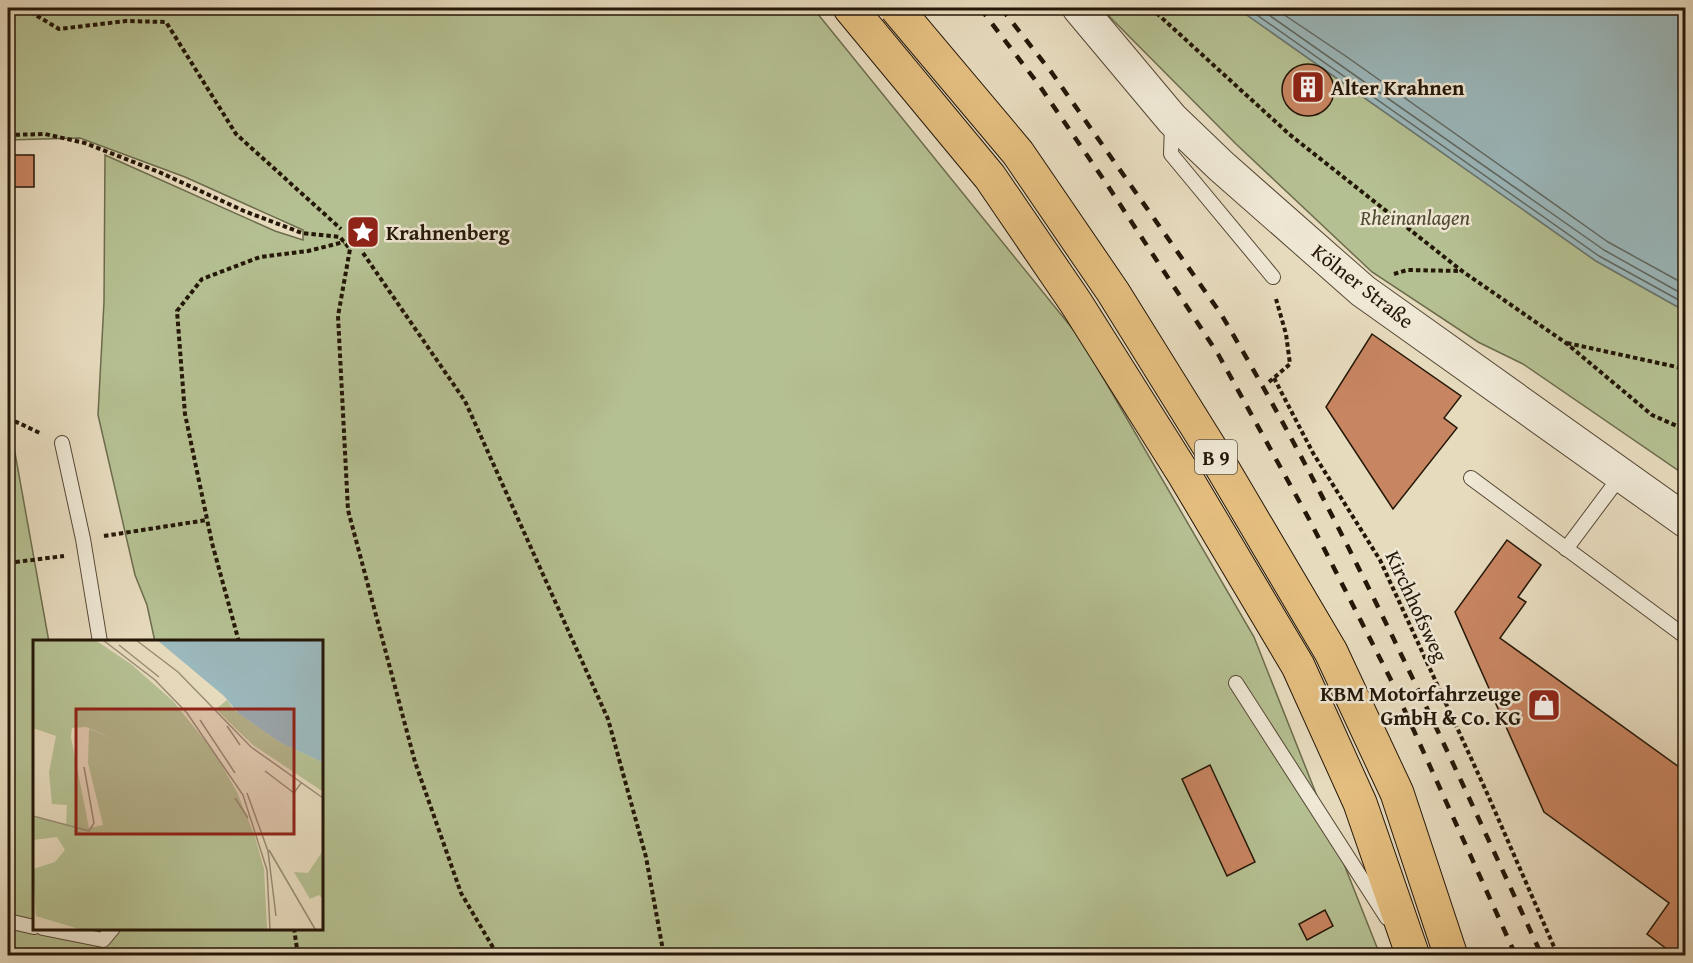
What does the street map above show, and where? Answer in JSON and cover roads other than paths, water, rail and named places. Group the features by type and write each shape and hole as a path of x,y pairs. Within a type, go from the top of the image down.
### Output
{"highway":[{"name":"B 9","path":"850,8 990,177 1070,293 1185,476 1292,656 1360,804 1412,956"},
{"name":"B 9","path":"896,8 1018,153 1113,292 1217,459 1331,652 1397,794 1451,956"}],"street":[{"name":"Kölner Straße","path":"1079,8 1172,119 1221,166 1363,291 1686,521"}],"lane":[{"path":"1172,119 1171,154 1274,277"},
{"path":"62,444 83,539 100,640"},
{"path":"1566,549 1622,474"},
{"path":"1471,478 1686,637"},
{"path":"1236,683 1412,956"},
{"path":"8,921 33,927"},
{"path":"53,930 103,940 111,930"}],"water":[{"path":"1237,8 1685,8 1685,311 1596,261"}],"railway":[{"path":"980,8 1039,85 1218,354 1309,519 1390,678 1516,956"},
{"path":"1001,8 1052,73 1221,314 1266,392 1390,631 1542,956"}],"place":[{"name":"Alter Krahnen","path":"1308,87"},
{"name":"Krahnenberg","path":"363,232"},
{"name":"KBM Motorfahrzeuge GmbH & Co. KG","path":"1544,705"}],"park label":[{"name":"Rheinanlagen","path":"1415,217"}]}
